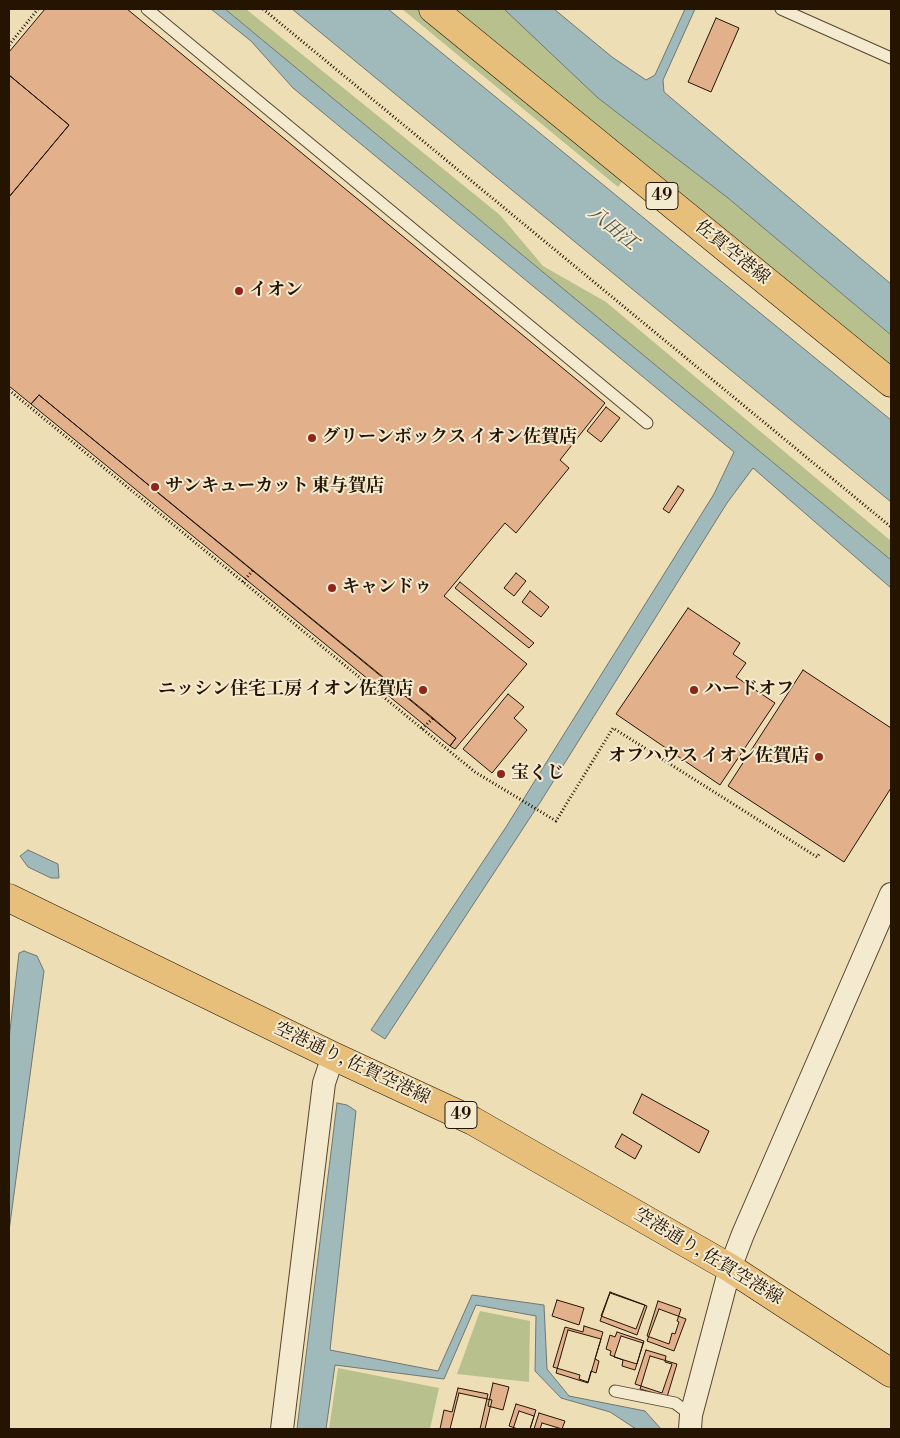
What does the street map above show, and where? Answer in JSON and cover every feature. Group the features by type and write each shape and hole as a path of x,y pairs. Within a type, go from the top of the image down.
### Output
{"main road":[{"name":"佐賀空港線","path":"433,9 891,383"},
{"name":"空港通り, 佐賀空港線","path":"9,898 333,1056 473,1121 730,1268 891,1373"}],"street":[{"path":"691,1422 730,1268 743,1234 891,894"},
{"path":"282,1429 324,1083 333,1056"}],"lane":[{"path":"147,9 647,423"},
{"path":"781,9 891,58"},
{"path":"615,1391 675,1403 691,1422"}],"path":[{"path":"9,45 38,9"},
{"path":"263,9 891,527"},
{"path":"9,390 475,772 556,821 614,728 671,761 817,857 820,853"},
{"path":"243,582 253,570"},
{"path":"422,729 433,718"}],"green space":[{"path":"225,9 246,9 500,215 543,266 606,302 891,541 891,560"},
{"path":"402,9 421,9 625,178 618,187"},
{"path":"454,9 504,9 514,16 598,98 728,198 891,335 891,367"},
{"path":"480,1311 530,1321 529,1382 457,1374"},
{"path":"338,1368 439,1388 430,1429 329,1429"}],"water":[{"path":"211,9 225,9 891,560 891,588 753,468 727,503 541,801 385,1039 371,1030 506,827 714,494 734,452 293,88 251,41"},
{"name":"八田江","path":"292,9 388,9 891,420 891,502"},
{"path":"504,9 554,9 612,57 646,80 655,75 685,9 695,9 663,80 664,92 891,284 891,335 728,198 598,98"},
{"path":"28,850 58,864 59,878 51,878 28,867 20,856"},
{"path":"24,951 37,956 44,971 9,1231 9,1039 19,953"},
{"path":"337,1103 347,1105 356,1111 330,1350 438,1371 472,1295 544,1305 547,1369 569,1396 645,1411 661,1429 636,1429 610,1412 561,1398 535,1371 536,1316 476,1305 444,1379 335,1365 326,1429 297,1429"}],"building":[{"name":"イオン","path":"45,9 127,9 605,403 560,460 569,468 516,533 505,523 444,596 527,664 455,749 450,746 456,738 433,718 39,395 31,404 9,386 9,197 69,125 9,75 9,52"},
{"path":"716,18 739,28 711,92 688,82"},
{"path":"9,75 69,125 9,197"},
{"path":"39,395 456,738 450,746 31,404"},
{"path":"606,407 620,418 601,442 587,431"},
{"path":"678,486 684,490 669,513 663,509"},
{"path":"516,573 526,581 514,596 504,588"},
{"path":"460,582 534,643 529,648 455,588"},
{"path":"530,591 549,607 541,617 522,602"},
{"name":"ハードオフ","path":"688,608 740,643 733,654 746,663 736,677 775,703 720,785 616,714"},
{"name":"オフハウス イオン佐賀店","path":"803,670 891,728 891,788 844,862 728,786"},
{"path":"508,694 524,707 514,718 527,730 492,773 463,749"},
{"path":"642,1094 709,1131 699,1153 633,1113"},
{"path":"622,1134 642,1146 635,1159 615,1147"},
{"path":"610,1292 645,1305 636,1329 601,1316"},
{"path":"610,1293 647,1306 637,1335 600,1321"},
{"path":"557,1300 584,1308 579,1325 552,1316"},
{"path":"658,1301 681,1309 675,1334 672,1333 669,1344 647,1336"},
{"path":"659,1309 686,1319 674,1351 647,1341"},
{"path":"584,1326 603,1332 595,1359 599,1361 596,1373 591,1371 588,1382 579,1379 580,1375 553,1367 565,1327 583,1332"},
{"path":"568,1330 601,1339 588,1383 556,1373"},
{"path":"617,1332 644,1341 635,1370 622,1366 623,1360 610,1355 611,1351 606,1349 610,1335 615,1337"},
{"path":"621,1336 643,1343 637,1364 614,1357"},
{"path":"646,1350 666,1356 665,1362 672,1364 662,1393 635,1384"},
{"path":"650,1356 677,1364 667,1397 640,1389"},
{"path":"493,1383 509,1387 503,1410 488,1406"},
{"path":"458,1388 488,1394 480,1429 440,1429 444,1410 452,1412"},
{"path":"459,1393 492,1400 485,1429 450,1429"},
{"path":"516,1404 536,1410 530,1429 518,1429 509,1426"},
{"path":"519,1411 534,1416 530,1429 513,1429"},
{"path":"539,1413 565,1421 562,1429 534,1429"},
{"path":"542,1423 562,1429 540,1429"}],"place":[{"name":"イオン","path":"239,291"},
{"name":"グリーンボックス イオン佐賀店","path":"312,438"},
{"name":"サンキューカット 東与賀店","path":"155,487"},
{"name":"キャンドゥ","path":"332,588"},
{"name":"ニッシン住宅工房 イオン佐賀店","path":"423,690"},
{"name":"ハードオフ","path":"694,690"},
{"name":"オフハウス イオン佐賀店","path":"819,757"},
{"name":"宝くじ","path":"501,774"}]}
